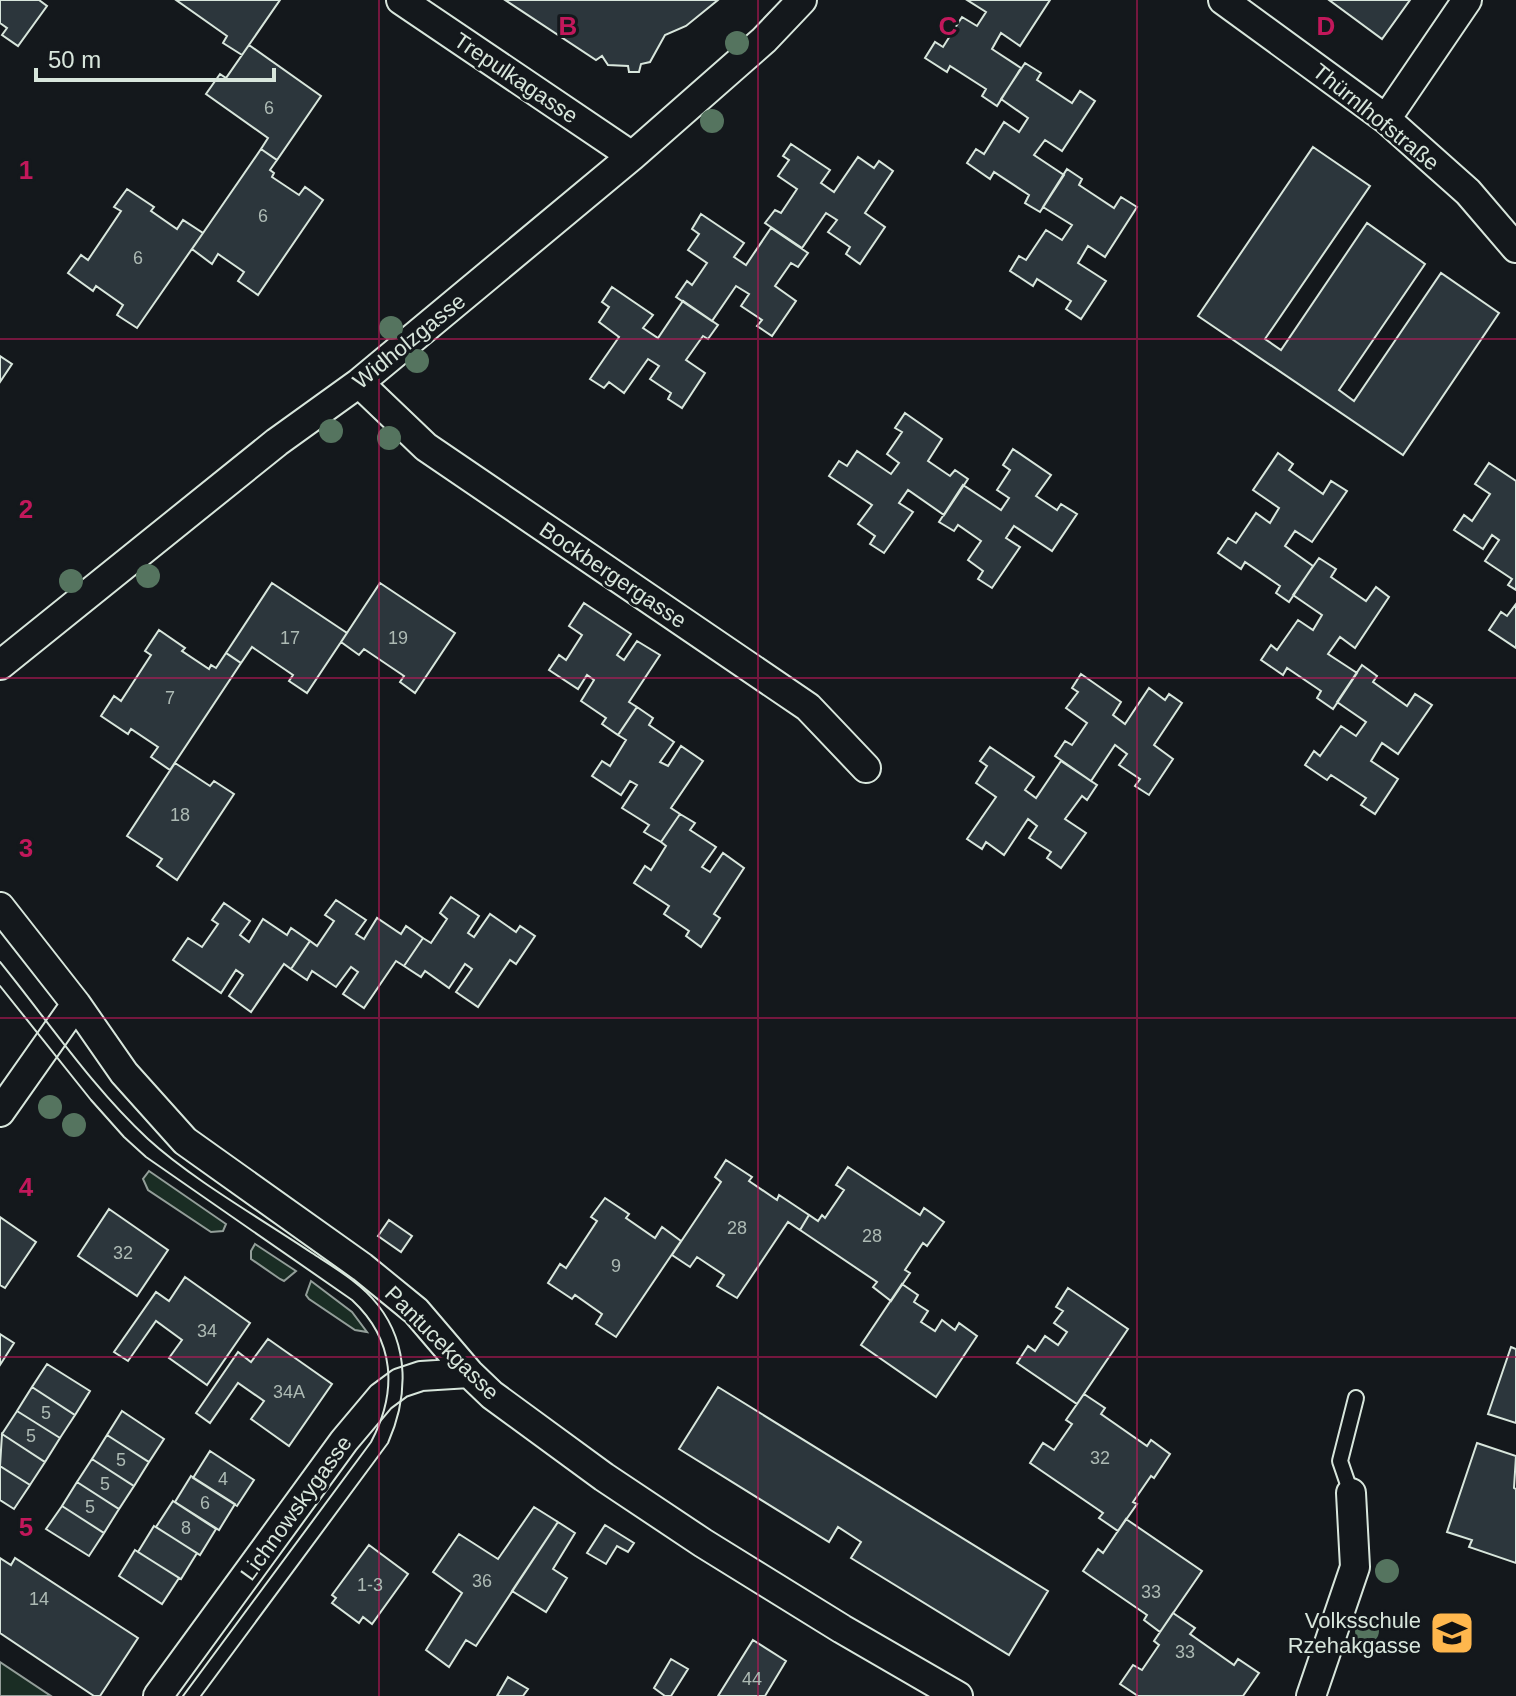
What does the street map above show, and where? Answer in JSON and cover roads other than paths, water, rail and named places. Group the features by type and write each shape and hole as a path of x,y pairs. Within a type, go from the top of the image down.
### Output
{"street":[{"name":"Trepulkagasse","path":"401,0 632,156"},
{"name":"Widholzgasse","path":"0,665 277,442 359,383 632,156 764,40 802,0"},
{"name":"Thürnlhofstraße","path":"1223,0 1386,119 1468,192 1516,248"},
{"path":"1386,119 1467,0"},
{"name":"Bockbergergasse","path":"359,383 426,447 808,707 866,768"},
{"name":"Pantucekgasse","path":"0,907 76,1004 124,1073 185,1141 362,1267 416,1311 492,1395 703,1543 958,1696"},
{"path":"0,1112 76,1004"},
{"name":"Lichnowskygasse","path":"158,1696 344,1441 381,1397 400,1383 421,1376 469,1373"},
{"path":"1311,1696 1355,1567 1351,1493"}],"lane":[{"path":"1351,1493 1340,1461 1356,1398"}],"tram line":[{"path":"0,962 89,1076 148,1139 206,1184 356,1283 378,1305 396,1338 402,1390 395,1426 388,1443 201,1696"},
{"path":"0,986 124,1137 146,1157 352,1300 366,1315 384,1349 388,1385 380,1423 371,1442 183,1696"}],"place":[{"name":"Volksschule Rzehakgasse","path":"1452,1633"}]}
